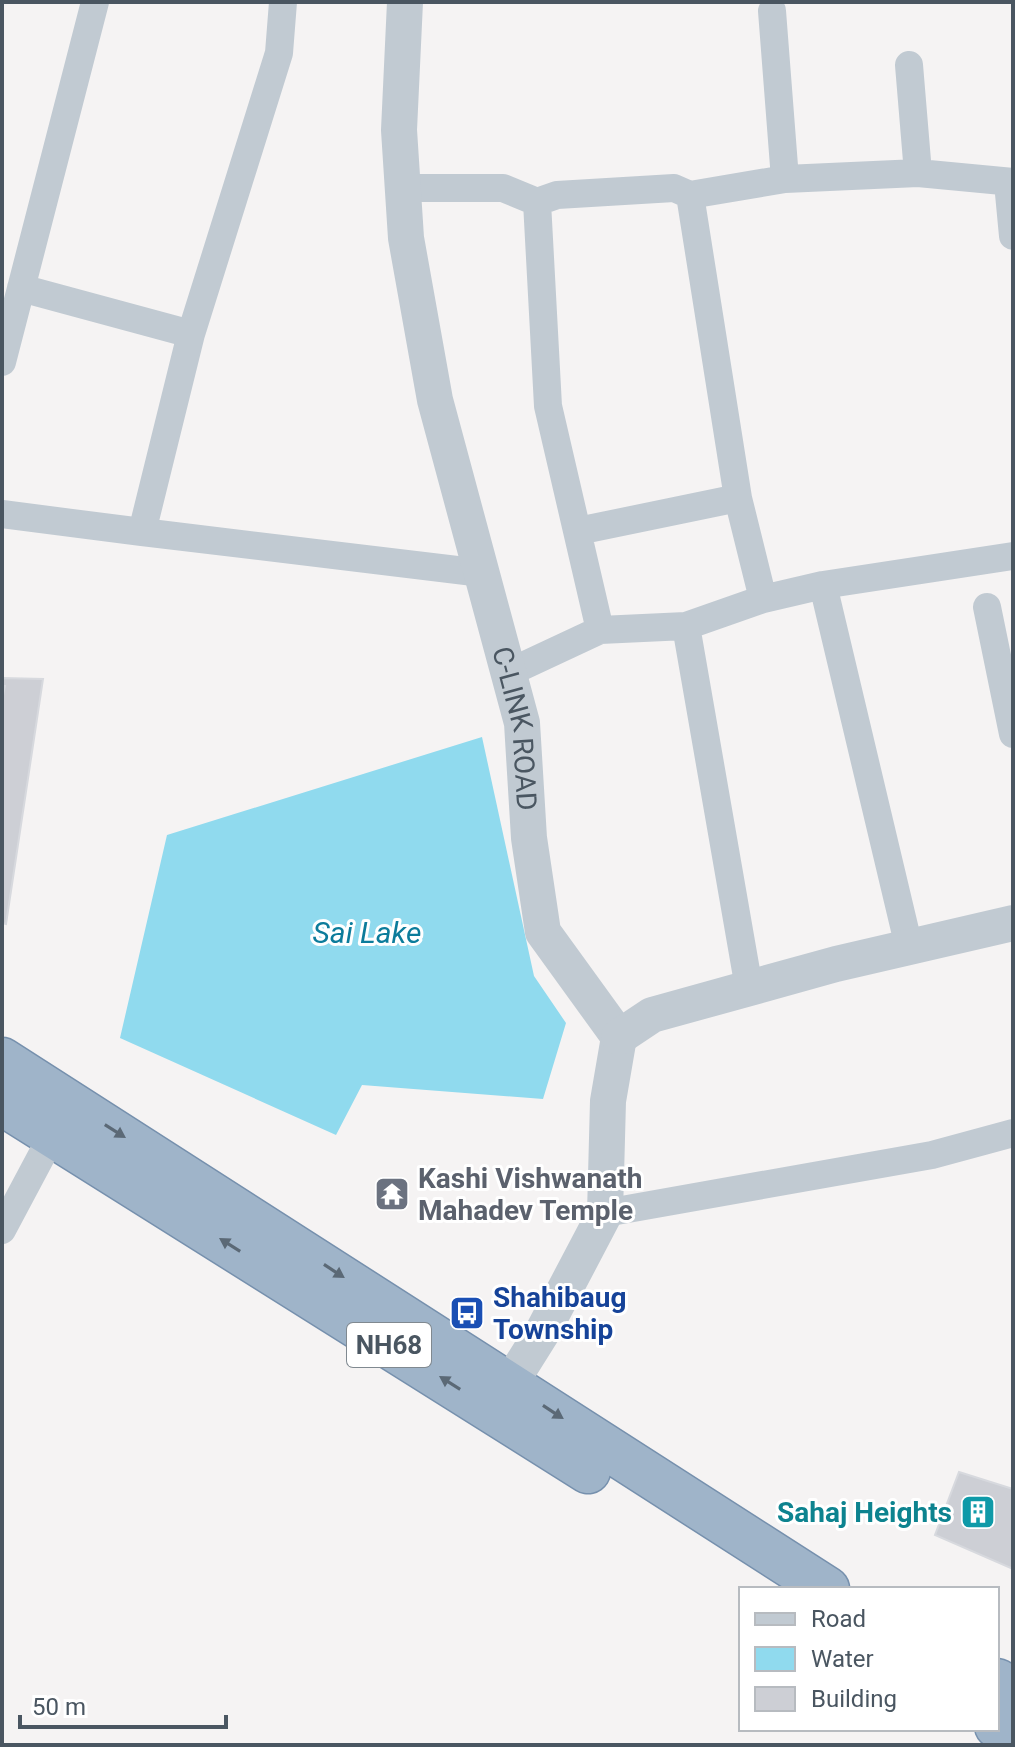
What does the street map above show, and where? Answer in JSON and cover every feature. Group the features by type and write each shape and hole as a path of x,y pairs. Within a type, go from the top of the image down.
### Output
{"highway":[{"name":"NH68","path":"2,1060 62,1118 502,1398 824,1587"},
{"name":"NH68","path":"2,1103 62,1118"},
{"name":"NH68","path":"502,1398 773,1587"}],"street":[{"path":"2,362 95,2"},
{"path":"142,532 191,334 279,53 283,2"},
{"name":"C-LINK ROAD","path":"405,2 399,130 406,238 435,400 522,723 529,838 543,932 619,1037"},
{"path":"772,11 785,179"},
{"path":"909,65 918,173"},
{"path":"402,188 503,188 537,202 557,195 674,188 690,195 785,179 918,173 1011,183 1013,236"},
{"path":"690,195 738,498 763,599"},
{"path":"537,202 548,406 600,630"},
{"path":"21,288 191,334"},
{"path":"578,531 738,498"},
{"path":"2,514 482,573"},
{"path":"508,673 600,630 686,626 763,599 823,585 1013,556"},
{"path":"823,585 909,947"},
{"path":"987,607 1013,734"},
{"path":"686,626 749,988"},
{"path":"502,1398 543,1331 605,1213 608,1101 619,1037 652,1015 909,947 1013,923"},
{"path":"2,1230 62,1118"},
{"path":"605,1213 932,1155 1013,1133"}],"water":[{"name":"Sai Lake","path":"482,737 534,976 566,1023 543,1099 362,1085 336,1135 120,1038 167,835"}],"building":[{"path":"2,678 43,679 6,924 2,923 2,700 5,686 2,686"},
{"name":"Sahaj Heights","path":"959,1472 1013,1489 1013,1569 935,1535"}],"place":[{"name":"Kashi Vishwanath Mahadev Temple","path":"392,1194"},
{"name":"Shahibaug Township","path":"467,1313"},
{"name":"Sahaj Heights","path":"978,1512"}]}
